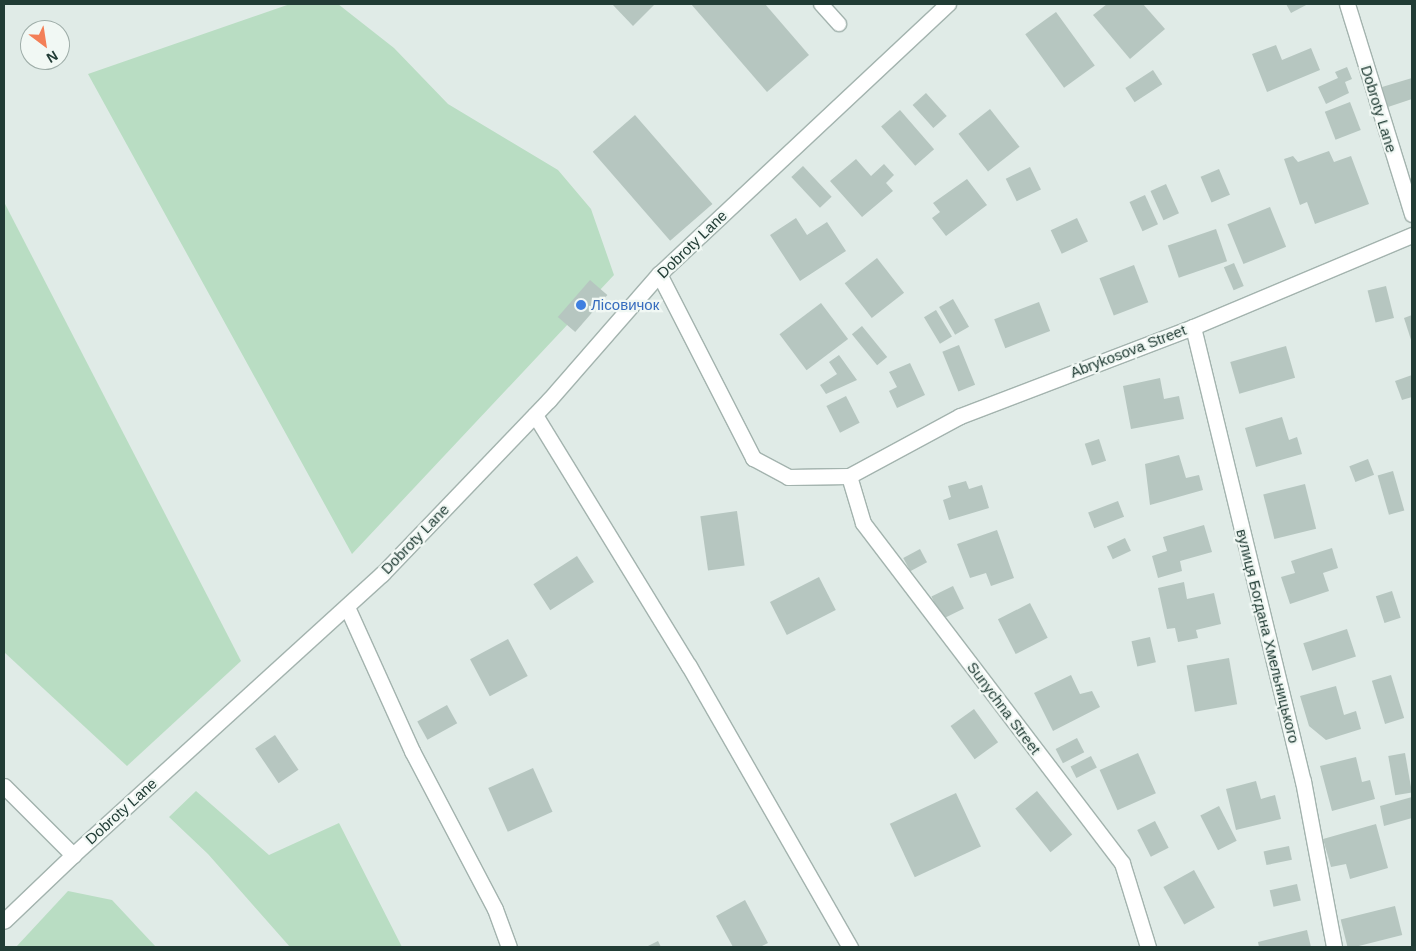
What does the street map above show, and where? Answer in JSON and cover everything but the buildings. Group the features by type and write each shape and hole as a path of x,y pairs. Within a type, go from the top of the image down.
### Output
{"street":[{"name":"Dobroty Lane","path":"4,921 73,855 347,607 535,415 659,274 948,4"},
{"name":"Dobroty Lane","path":"1347,4 1412,214"},
{"name":"Abrykosova Street","path":"849,476 960,416 1193,326 1412,235"},
{"path":"659,274 752,458 788,477 849,476"},
{"name":"вулиця Богдана Хмельницького","path":"1193,326 1303,781 1334,947"},
{"path":"535,415 689,666 850,947"},
{"name":"Sunychna Street","path":"849,476 863,522 1122,863 1148,947"},
{"path":"347,607 412,750 495,908 509,947"},
{"path":"4,786 73,855"}],"lane":[{"path":"821,4 839,24"}],"green space":[{"path":"290,4 338,4 394,48 448,104 558,170 591,209 614,275 352,554 88,74"},
{"path":"4,202 241,661 127,766 4,652"},
{"path":"196,791 269,855 339,823 402,947 290,947 208,854 169,817"},
{"path":"68,891 112,900 156,947 16,947"}],"place":[{"name":"Лісовичок","path":"581,305"}]}
